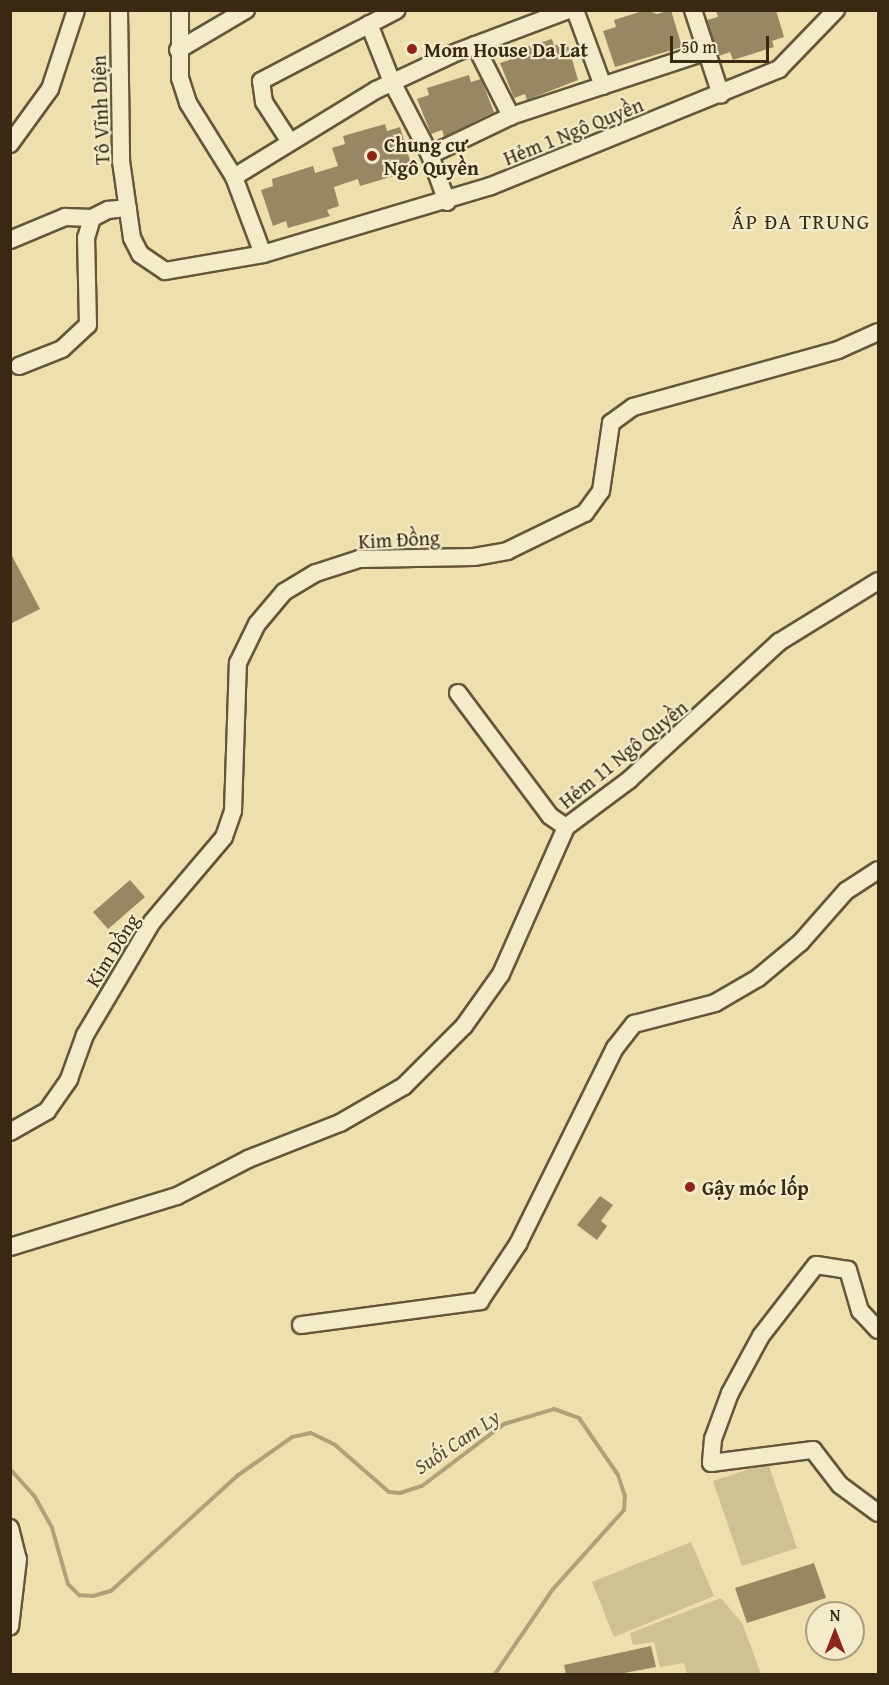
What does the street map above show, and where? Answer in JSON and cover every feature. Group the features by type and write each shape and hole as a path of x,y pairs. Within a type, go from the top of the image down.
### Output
{"street":[{"path":"10,144 50,89 76,10"},
{"name":"Tô Vĩnh Diện","path":"119,10 121,161 128,208"},
{"path":"180,10 178,50 188,103 234,177 263,254"},
{"path":"178,50 246,10"},
{"path":"290,142 264,102 261,81 397,10"},
{"path":"234,177 392,82 475,45 568,10"},
{"path":"575,10 603,86"},
{"path":"693,10 721,95"},
{"name":"Hẻm 1 Ngô Quyền","path":"128,208 132,238 140,254 165,271 263,254 447,202 721,95 779,69 836,10"},
{"path":"369,24 392,82 430,155 447,202"},
{"path":"475,45 511,116"},
{"path":"430,155 511,116 706,51"},
{"path":"10,240 65,218 92,218 108,210 128,208"},
{"path":"19,366 62,349 88,325 86,238 92,218"},
{"name":"Kim Đồng","path":"10,1132 47,1111 69,1079 85,1035 152,922 224,837 233,811 238,663 257,624 284,592 316,573 359,559 474,557 507,551 585,513 601,491 611,423 633,407 838,350 879,332"},
{"name":"Hẻm 11 Ngô Quyền","path":"10,1247 177,1196 248,1159 359,1114 404,1086 464,1026 501,974 566,827 629,780 779,642 879,581"},
{"path":"458,693 550,816 566,827"},
{"path":"301,1325 480,1300 518,1244 615,1048 634,1024 715,1003 758,978 801,942 846,891 879,870"},
{"path":"879,1330 860,1311 848,1270 816,1265 760,1336 730,1393 713,1439 711,1463 813,1450 840,1485 879,1513"},
{"path":"10,1528 18,1559 10,1627"}],"shaded area":[{"path":"768,1463 797,1548 742,1566 713,1481"},
{"path":"691,1542 714,1596 614,1637 592,1582"},
{"path":"721,1598 742,1623 761,1674 687,1674 684,1663 660,1667 654,1642 633,1645 630,1633"}],"building":[{"path":"646,10 657,14 671,10 682,47 615,67 603,31 616,27 614,20"},
{"path":"716,10 776,10 784,37 772,41 774,47 733,60 730,52 719,56 707,20 718,17"},
{"name":"Chung cư Ngô Quyền","path":"552,39 554,46 567,42 578,80 527,100 525,94 514,98 500,63 512,59 511,52"},
{"name":"Chung cư Ngô Quyền","path":"469,75 471,82 481,79 494,112 444,137 442,130 431,134 417,99 429,95 427,88"},
{"path":"385,124 387,131 400,127 411,164 399,168 401,174 360,186 358,179 334,187 339,206 327,210 330,216 288,228 286,221 273,226 261,190 273,186 272,179 313,166 315,173 338,166 332,148 345,144 343,136"},
{"path":"10,552 40,609 10,624"},
{"path":"130,880 145,897 108,929 93,912"},
{"path":"600,1196 613,1205 601,1221 607,1226 597,1240 577,1225"},
{"path":"814,1563 826,1598 805,1601 805,1605 747,1623 735,1588"},
{"path":"651,1646 656,1667 619,1674 566,1674 564,1665"}],"waterway":[{"name":"Suối Cam Ly","path":"10,1469 35,1497 52,1528 68,1584 79,1595 93,1596 111,1591 237,1476 292,1437 311,1433 334,1444 389,1492 400,1493 422,1486 504,1424 554,1409 579,1418 618,1475 625,1496 624,1510 553,1589 495,1674"}],"place":[{"name":"Mom House Da Lat","path":"412,49"},
{"name":"Chung cư Ngô Quyền","path":"372,156"},
{"name":"Gậy móc lốp","path":"690,1187"}],"district":[{"name":"ẤP ĐA TRUNG","path":"801,222"}]}
